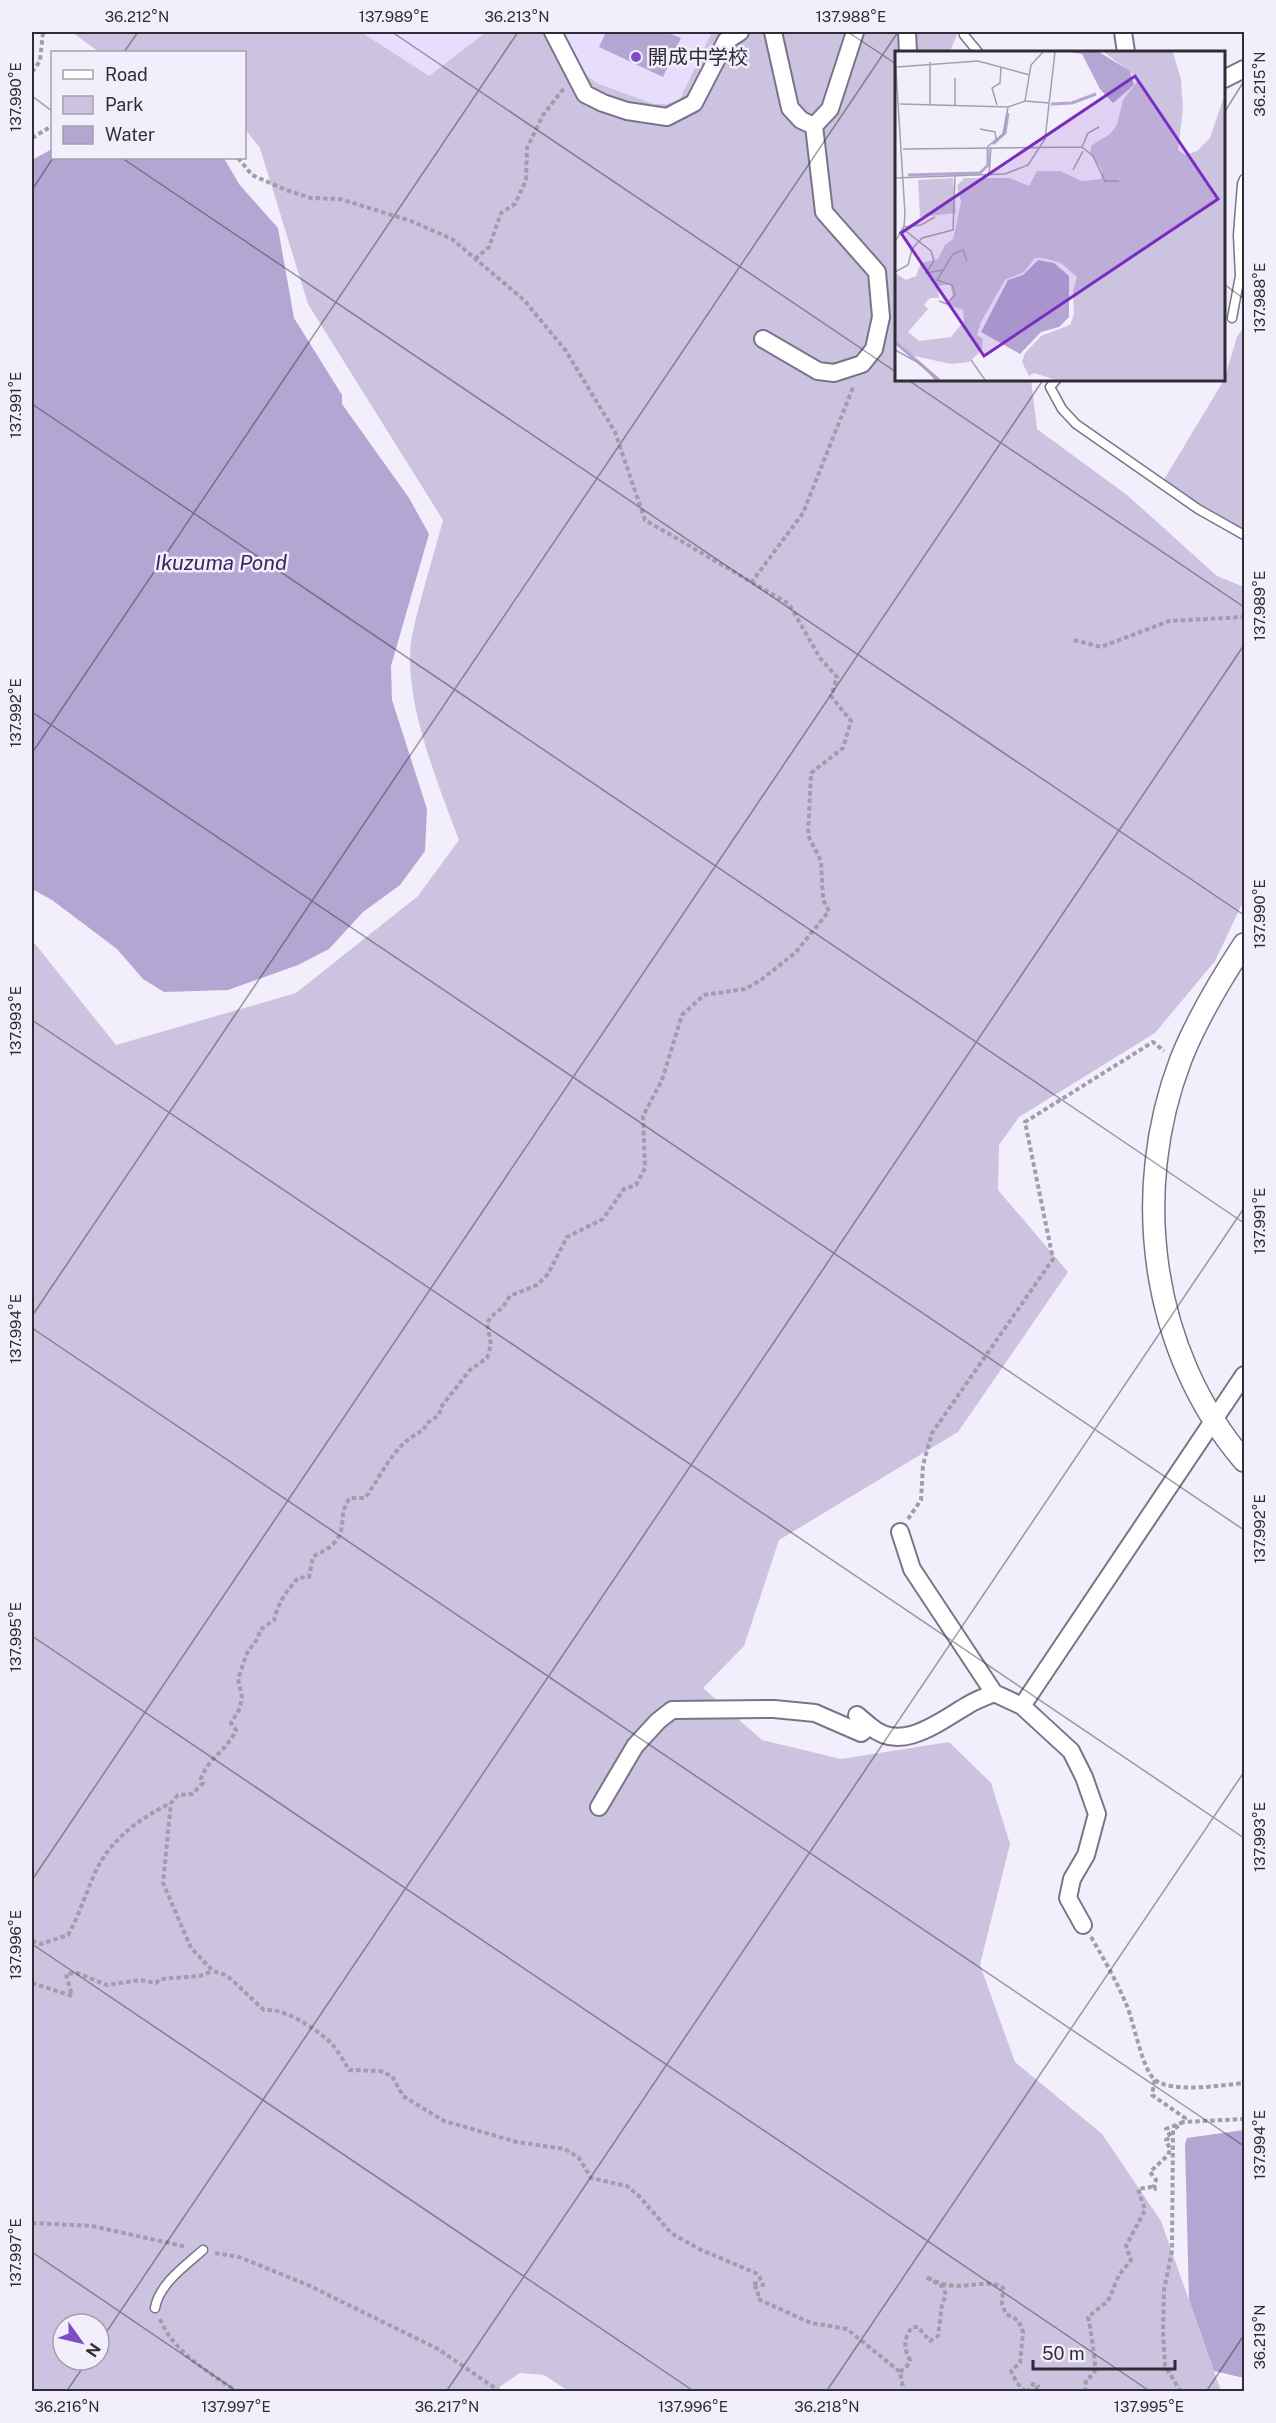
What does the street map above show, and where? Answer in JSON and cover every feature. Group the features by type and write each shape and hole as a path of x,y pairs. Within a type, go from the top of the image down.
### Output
{"street":[{"path":"553,32 585,94 603,104 627,111 667,117 694,103 726,41 740,32"},
{"path":"774,32 790,108 801,120 814,126"},
{"path":"763,339 818,371 834,373 862,364 874,350 881,316 877,272 824,212 814,126 830,109 855,32"},
{"path":"907,32 908,51"},
{"path":"1123,32 1126,51"},
{"path":"1225,79 1245,69"},
{"path":"1245,944 1203,1014 1182,1057 1163,1118 1153,1180 1154,1237 1161,1284 1178,1346 1215,1420 1245,1461"},
{"path":"1022,1706 1245,1375"},
{"path":"900,1532 912,1569 994,1693 1022,1706 1071,1751 1084,1777 1097,1814 1086,1855 1072,1879 1068,1898 1083,1925"},
{"path":"599,1807 635,1746 672,1710 774,1709 815,1713 861,1733 864,1720 878,1734 904,1737 925,1731 969,1704 994,1693"}],"lane":[{"path":"964,35 977,51"},
{"path":"1232,318 1240,276 1238,235 1242,184 1245,179"},
{"path":"1055,381 1050,387 1062,409 1076,424 1198,509 1245,535"},
{"path":"155,2308 156,2300 178,2272 203,2250"}],"path":[{"path":"32,72 40,61 43,32"},
{"path":"475,259 489,247 501,213 515,204 526,180 527,148 543,116 574,76"},
{"path":"32,138 51,127"},
{"path":"32,1941 41,1944 68,1935 77,1919 94,1873 112,1844 142,1818 171,1803 178,1795 192,1794 203,1783 201,1779 205,1766 226,1748 236,1730 231,1723 240,1708 242,1697 238,1679 247,1653 258,1638 260,1630 274,1620 276,1609 290,1587 298,1578 309,1577 313,1557 336,1542 341,1531 342,1508 350,1498 365,1498 381,1477 396,1450 409,1437 424,1430 426,1424 439,1415 441,1407 470,1370 487,1358 491,1345 487,1323 510,1296 537,1285 548,1274 567,1237 603,1219 624,1189 636,1185 645,1168 643,1116 662,1080 682,1015 704,995 745,989 761,980 796,952 829,911 823,900 821,861 808,835 811,773 843,748 851,721 831,696 837,677 820,658 789,604 645,520 615,432 566,351 524,300 452,239 411,221 340,199 311,198 252,175 239,159"},
{"path":"752,583 803,513 862,364"},
{"path":"1074,640 1101,647 1169,621 1245,618"},
{"path":"900,1532 921,1500 922,1465 932,1433 1053,1259 1025,1122 1153,1042 1169,1055"},
{"path":"171,1803 164,1882 191,1948 213,1971 231,1979 264,2010 273,2009 289,2014 328,2040 349,2070 380,2071 392,2076 403,2096 444,2121 517,2142 565,2149 579,2158 591,2178 627,2186 639,2196 671,2233 699,2249 758,2274 763,2285 753,2283 758,2291 758,2299 811,2323 847,2329 900,2372 904,2391"},
{"path":"1083,1925 1110,1969 1127,2007 1146,2066 1155,2079 1180,2088 1245,2083"},
{"path":"32,1983 72,1996 66,1974 77,1973 108,1985 140,1980 156,1983 160,1979 200,1976 213,1971"},
{"path":"1155,2079 1152,2095 1185,2118 1173,2130 1172,2251 1164,2290 1163,2331 1165,2366 1181,2391"},
{"path":"1085,2391 1086,2380 1093,2376 1095,2369 1091,2347 1092,2331 1088,2317 1108,2301 1119,2276 1131,2260 1126,2246 1145,2210 1138,2189 1155,2189 1156,2180 1150,2172 1168,2155 1170,2149 1166,2140 1171,2137 1166,2129 1183,2122 1245,2119"},
{"path":"32,2223 92,2226 239,2257 308,2285 438,2349 501,2391"},
{"path":"900,2372 910,2360 905,2351 906,2335 912,2327 918,2327 930,2341 938,2336 942,2305 946,2295 943,2287 926,2277 950,2286 963,2284 973,2287 990,2283 998,2284 1003,2288 1002,2304 1006,2314 1018,2320 1023,2332 1020,2363 1011,2371 1017,2383 1027,2391 1033,2384 1038,2386 1034,2391"},
{"path":"155,2308 161,2322 177,2346 237,2391"}],"shaded area":[{"path":"361,32 486,32 429,76"},
{"name":"開成中学校","path":"556,32 712,32 680,99 667,104 654,104 599,84 581,72"}],"green space":[{"path":"72,32 361,32 429,76 486,32 556,32 581,72 599,84 654,104 667,104 680,99 712,32 958,32 950,51 895,51 895,381 1031,381 1037,429 1127,495 1217,576 1244,587 1244,900 1215,961 1155,1033 1019,1117 999,1145 998,1190 1068,1272 958,1432 779,1540 744,1646 703,1688 762,1740 841,1759 949,1742 991,1783 1010,1844 980,1965 1015,2062 1102,2134 1161,2221 1221,2391 570,2392 544,2375 520,2373 492,2392 32,2391 32,942 116,1045 296,993 418,896 459,840 441,793 416,712 410,659 415,621 443,520 308,304 260,148 246,130 246,51 98,51"},
{"path":"1244,327 1244,536 1220,527 1159,488 1225,381 1237,337"}],"water":[{"path":"606,32 666,32 681,38 663,77 599,47"},
{"name":"Ikuzuma Pond","path":"51,150 51,159 225,159 239,184 278,228 294,318 342,395 342,404 409,498 429,534 391,666 392,700 427,809 425,851 400,885 363,912 329,949 298,965 228,990 164,992 143,979 117,949 52,900 32,889 32,160"},
{"path":"1244,2130 1244,2378 1214,2371 1189,2300 1185,2144 1187,2138"}],"place":[{"name":"開成中学校","path":"636,57"}]}
